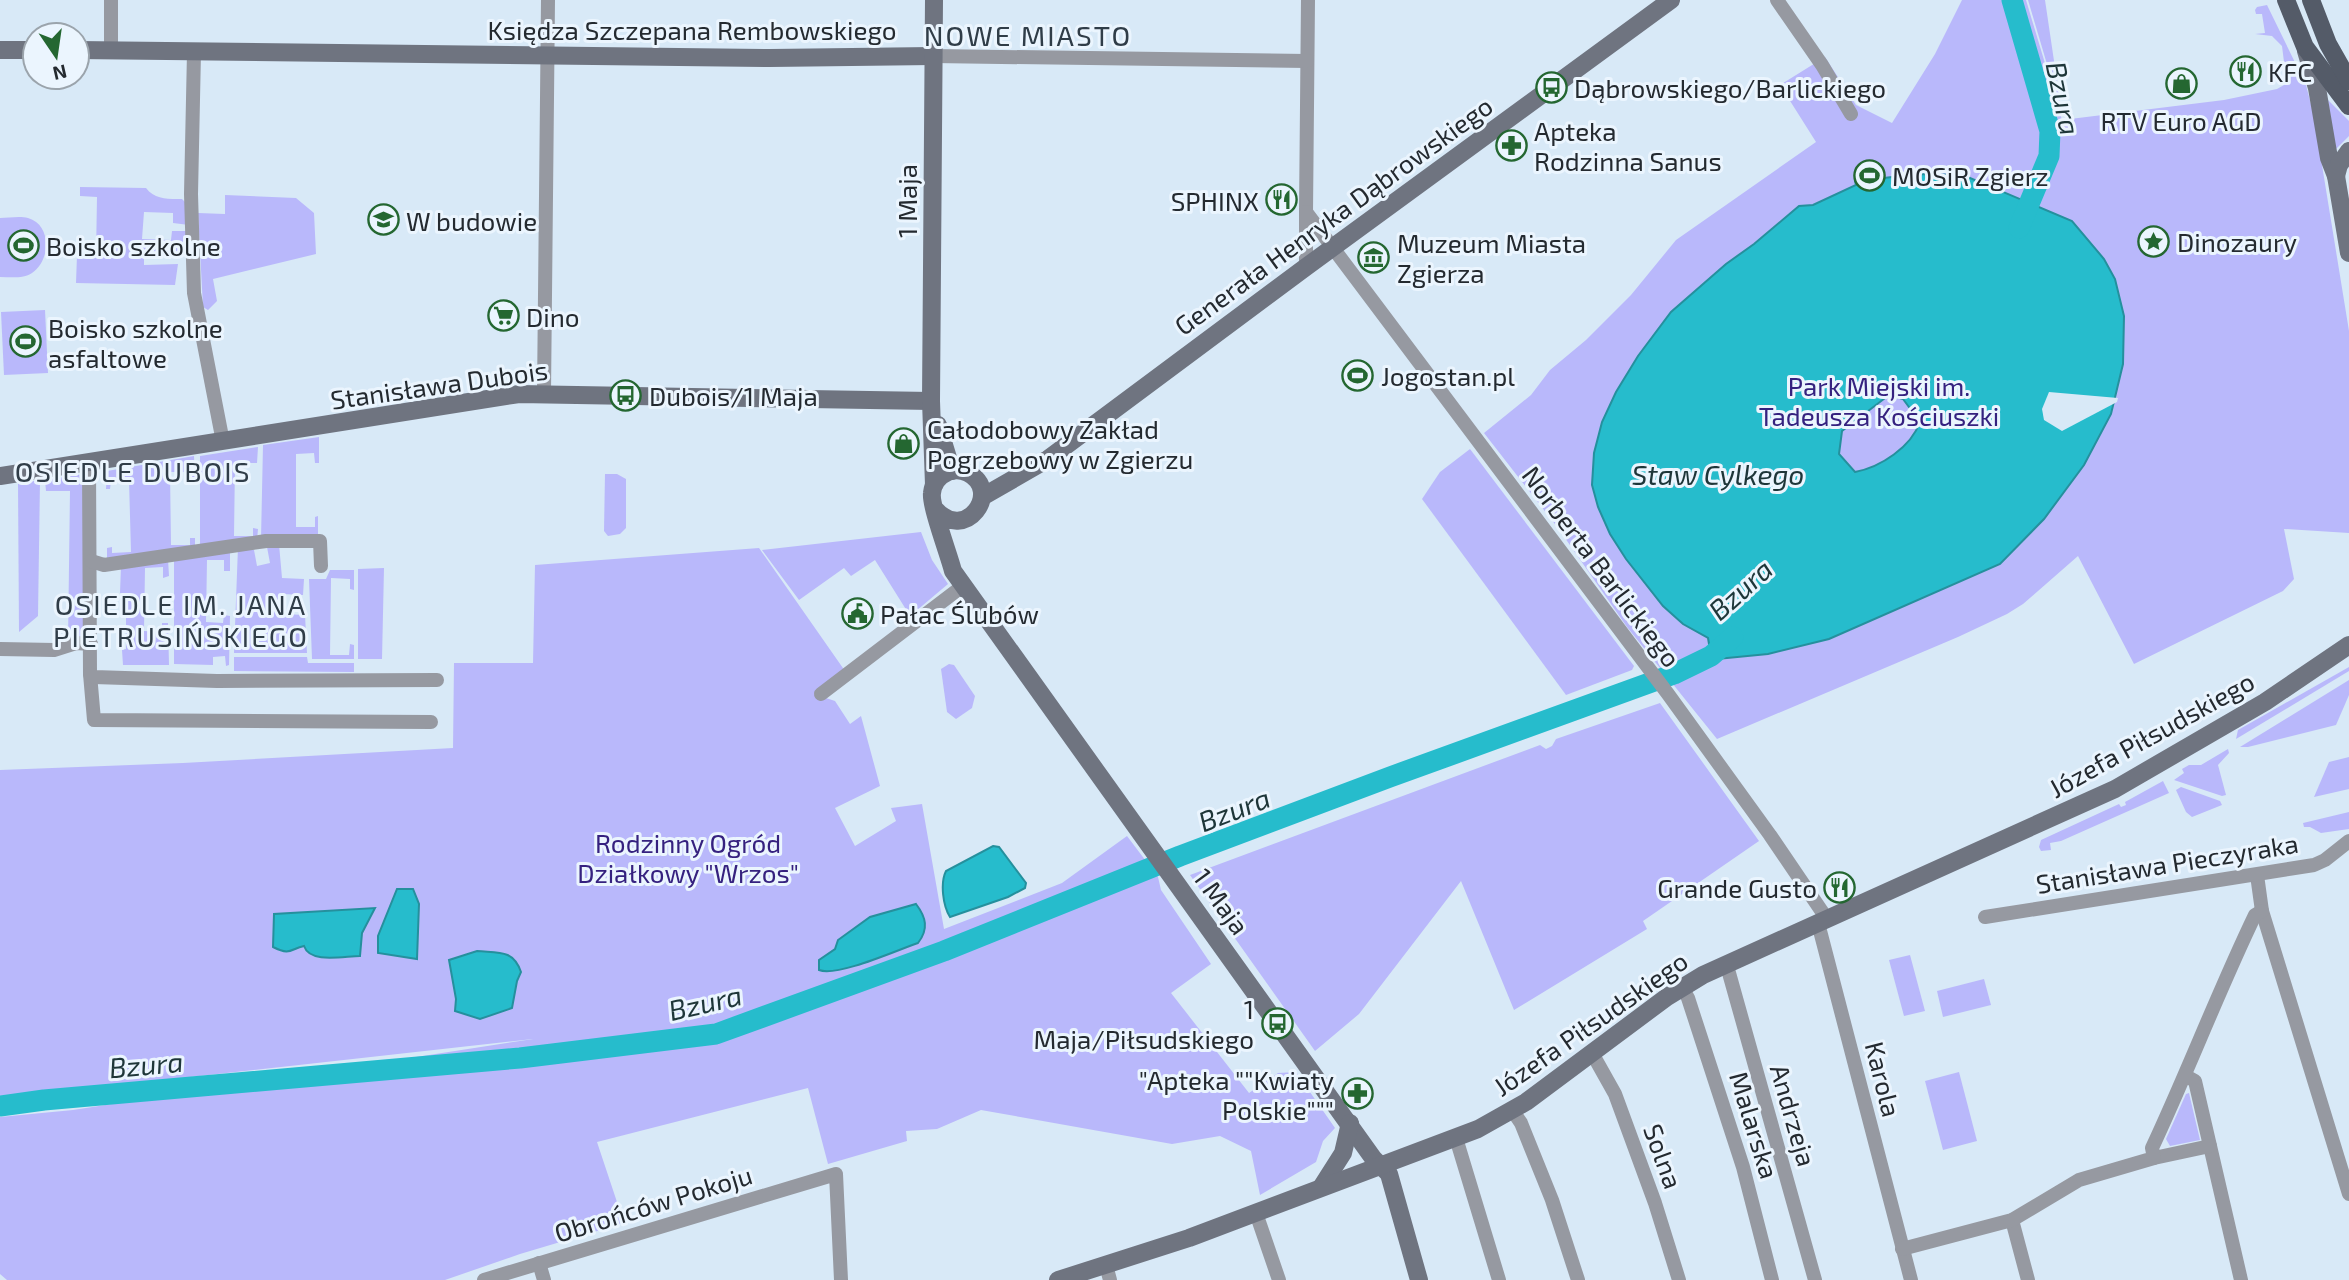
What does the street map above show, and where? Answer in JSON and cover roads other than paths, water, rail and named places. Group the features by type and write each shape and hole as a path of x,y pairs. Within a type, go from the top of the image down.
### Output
{"main road":[{"path":"2286,0 2305,47 2349,106"},
{"path":"2312,0 2328,44 2349,81"}],"street":[{"path":"111,0 111,50"},
{"path":"544,393 548,0"},
{"name":"1 Maja","path":"933,485 931,401 934,0"},
{"path":"1306,267 1308,0"},
{"name":"Generała Henryka Dąbrowskiego","path":"981,492 1027,473 1048,460 1671,0"},
{"path":"1777,0 1822,65 1851,114"},
{"path":"2305,47 2317,88 2329,158 2336,176 2349,253"},
{"path":"0,50 21,50"},
{"name":"Księdza Szczepana Rembowskiego","path":"91,50 1307,61"},
{"path":"194,52 191,153 194,293 223,442"},
{"path":"2336,176 2339,165 2347,155"},
{"name":"Norberta Barlickiego","path":"1306,212 1664,689 1770,835 1822,921"},
{"name":"Stanisława Dubois","path":"0,476 519,394 931,401"},
{"name":"1 Maja","path":"931,401 952,471"},
{"path":"89,463 90,674 94,720 431,722"},
{"path":"959,470 972,475 981,492 979,507 963,520 953,520 940,514 935,509 932,497 933,485 952,471 959,470"},
{"name":"1 Maja","path":"935,509 953,571 1373,1158 1389,1174 1419,1280"},
{"path":"951,563 953,520"},
{"path":"91,561 104,565 266,541 320,541 321,566"},
{"path":"821,694 964,585"},
{"path":"0,649 54,650 76,643 91,644"},
{"name":"Józefa Piłsudskiego","path":"1058,1280 1108,1273 1321,1187 1455,1138 1513,1111 1682,987 1724,964 2115,789 2319,667 2349,645"},
{"name":"Józefa Piłsudskiego","path":"2319,667 2349,656"},
{"path":"90,674 94,677 217,681 437,680"},
{"name":"Stanisława Pieczyraka","path":"1985,917 2319,863 2349,841"},
{"path":"2257,874 2262,911 2349,1194"},
{"path":"2154,1158 2152,1149 2249,927 2255,915 2262,911"},
{"name":"Karola","path":"1822,921 1910,1280"},
{"name":"Andrzeja","path":"1724,964 1729,973 1815,1280"},
{"name":"Malarska","path":"1682,987 1688,998 1743,1167 1772,1280"},
{"name":"Solna","path":"1592,1053 1615,1094 1655,1203 1679,1280"},
{"path":"2186,1076 2195,1081 2241,1280"},
{"path":"1513,1111 1521,1123 1552,1200 1578,1280"},
{"path":"1321,1187 1343,1153 1350,1123"},
{"path":"1455,1138 1499,1280"},
{"path":"1902,1249 2012,1220 2079,1180 2154,1158 2210,1146"},
{"name":"Obrońców Pokoju","path":"484,1280 836,1174 842,1280"},
{"path":"1256,1213 1279,1280"},
{"path":"2012,1220 2028,1280"},
{"path":"538,1263 544,1280"}],"water":[{"name":"Staw Cylkego","path":"1916,174 1963,175 2072,221 2104,259 2115,279 2124,316 2123,364 2111,414 2084,465 2044,519 2000,564 1829,639 1768,654 1717,659 1711,656 1708,638 1683,624 1663,606 1610,534 1592,485 1594,453 1602,422 1638,356 1671,312 1726,264 1799,206 1813,205 1856,185 1855,181 1864,177 1866,182","holes":["1889,395 1903,399 1920,422 1916,431 1910,440 1885,461 1855,472 1839,454 1842,431"]},
{"path":"993,846 999,847 1026,883 1025,888 1008,897 950,917 943,894 946,871"},
{"path":"397,889 413,889 419,904 417,959 378,953 378,936"},
{"path":"916,904 925,923 924,933 918,943 840,970 819,970 819,960 835,949 838,940 870,917"},
{"path":"375,908 362,933 360,956 320,957 307,952 304,946 287,951 273,947 274,914"},
{"path":"477,951 498,952 509,956 514,959 521,972 512,1008 480,1019 455,1011 456,999 449,960"}],"waterway":[{"name":"Bzura","path":"2012,0 2050,131 2049,156 2019,228"},
{"name":"Bzura","path":"0,1106 520,1058 716,1034 944,951 1180,856 1390,777 1674,674 1711,656 1733,637"}],"place":[{"name":"KFC","path":"2245,71"},
{"name":"RTV Euro AGD","path":"2181,84"},
{"name":"Dąbrowskiego/Barlickiego","path":"1551,87"},
{"name":"Apteka Rodzinna Sanus","path":"1511,145"},
{"name":"MOSiR Zgierz","path":"1869,175"},
{"name":"SPHINX","path":"1282,200"},
{"name":"W budowie","path":"383,220"},
{"name":"Dinozaury","path":"2154,241"},
{"name":"Boisko szkolne","path":"23,245"},
{"name":"Muzeum Miasta Zgierza","path":"1374,257"},
{"name":"Dino","path":"503,316"},
{"name":"Boisko szkolne asfaltowe","path":"25,342"},
{"name":"Jogostan.pl","path":"1358,375"},
{"name":"Dubois/1 Maja","path":"626,395"},
{"name":"Całodobowy Zakład Pogrzebowy w Zgierzu","path":"904,443"},
{"name":"Pałac Ślubów","path":"857,613"},
{"name":"Grande Gusto","path":"1840,887"},
{"name":"1 Maja/Piłsudskiego","path":"1277,1023"},
{"name":"\"Apteka \"\"Kwiaty Polskie\"\"\"","path":"1357,1094"}],"district":[{"name":"NOWE MIASTO","path":"1028,35"},
{"name":"OSIEDLE DUBOIS","path":"133,471"},
{"name":"OSIEDLE IM. JANA PIETRUSIŃSKIEGO","path":"181,620"}],"park label":[{"name":"Park Miejski im. Tadeusza Kościuszki","path":"1879,400"},
{"name":"Rodzinny Ogród Działkowy \"Wrzos\"","path":"688,857"}]}
